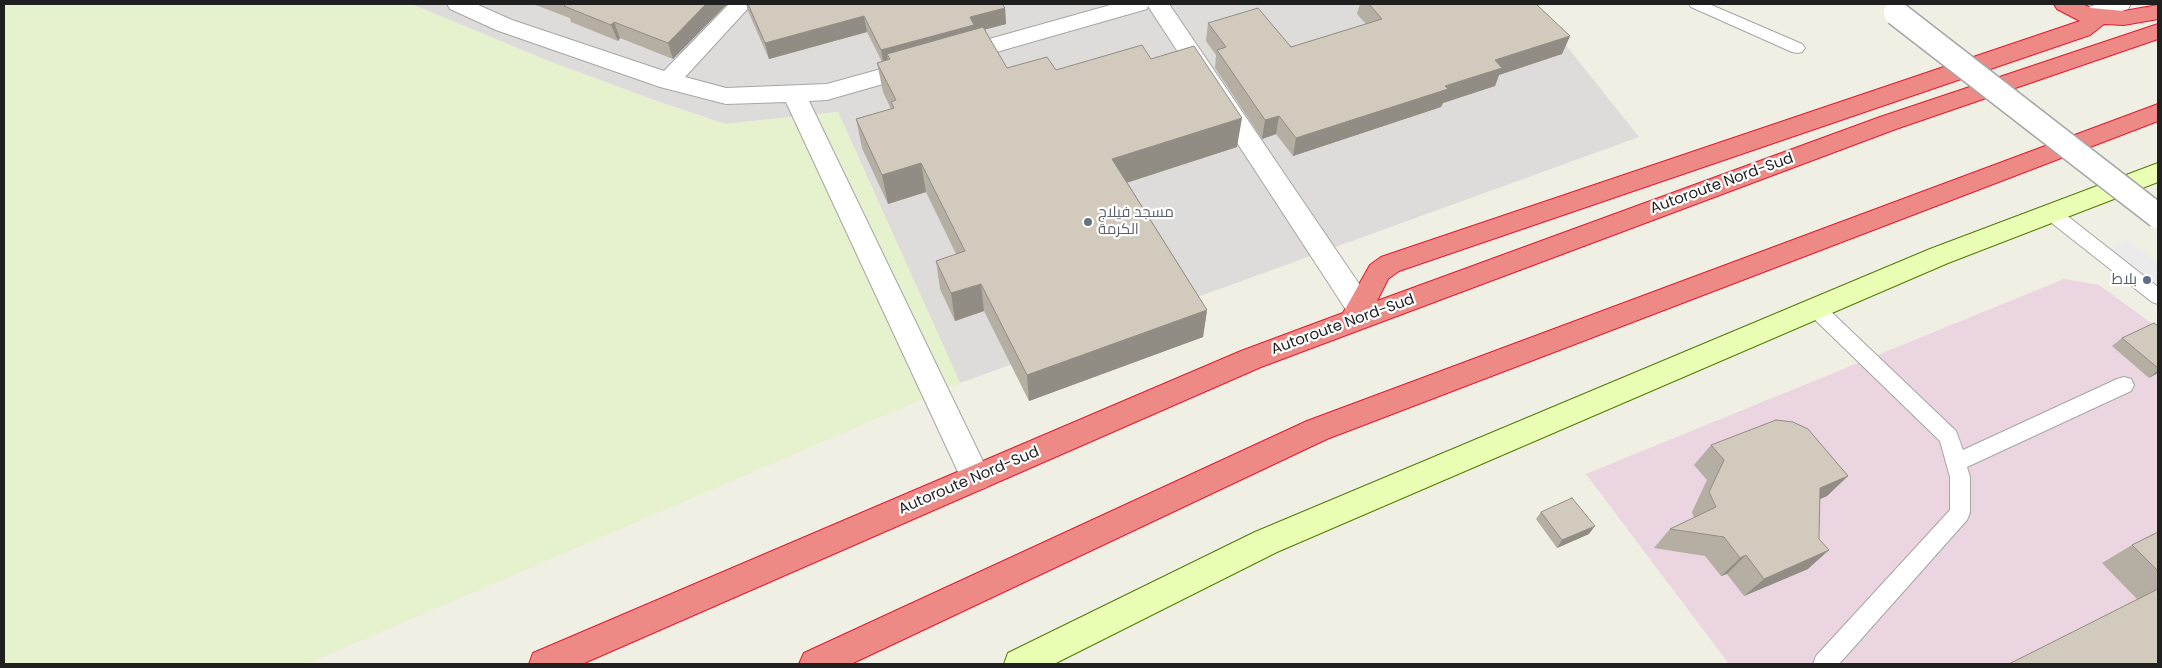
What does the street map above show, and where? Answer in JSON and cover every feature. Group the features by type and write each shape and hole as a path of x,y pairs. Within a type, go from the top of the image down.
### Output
{"highway":[{"path":"2065,4 2087,15 2124,18 2158,12"},
{"path":"1356,314 1380,272 1390,264 2082,30 2093,25 2087,15"},
{"name":"Autoroute Nord-Sud","path":"545,664 1356,314 1888,123 2158,31"},
{"path":"816,664 1317,430 2158,112"}],"main road":[{"path":"1020,664 1266,542 1816,309 2050,212 2158,172"}],"street":[{"path":"458,4 504,25 668,81 726,96 827,92 1139,4"},
{"path":"668,81 741,4"},
{"path":"1158,4 1356,314"},
{"path":"2087,15 2120,4"},
{"path":"1891,9 2158,216"},
{"path":"794,94 976,478"}],"lane":[{"path":"1696,4 1797,48"},
{"path":"2050,212 2158,297"},
{"path":"1816,309 1949,437 1958,462 1960,478 1960,513 1824,664"},
{"path":"1958,462 2124,385"}],"shaded area":[{"path":"411,4 1533,4 1639,137 960,383 838,112 725,124 551,62"},
{"name":"بلاط","path":"2126,238 2158,263 2158,297 2105,257"},
{"name":"بلاط","path":"2064,279 2099,285 2158,328 2158,664 1729,664 1586,474"}],"green space":[{"path":"4,4 411,4 551,62 653,100 725,124 838,112 960,383 306,664 4,664"}],"building":[{"path":"566,4 706,4 668,43 614,22 611,25 564,6"},
{"path":"748,4 1002,4 1005,8 970,17 974,25 881,50 864,16 765,43"},
{"path":"1369,4 1536,4 1570,36 1495,60 1502,68 1445,86 1448,89 1296,138 1279,116 1265,120 1217,50 1226,47 1208,23 1258,8 1291,47 1382,19"},
{"path":"983,27 1007,68 1047,57 1056,70 1142,45 1151,59 1194,46 1242,118 1112,159 1207,310 1027,375 981,284 951,293 936,261 965,251 921,163 882,175 856,119 894,108 891,102 896,100 877,63 890,59 887,54"},
{"path":"2154,323 2158,326 2158,368 2122,338"},
{"path":"1776,420 1793,422 1808,429 1848,476 1820,488 1819,539 1829,550 1764,579 1746,555 1740,558 1724,537 1670,529 1716,507 1709,492 1724,460 1711,445"},
{"path":"1572,498 1595,526 1562,540 1541,512"},
{"path":"2158,532 2158,571 2132,545"},
{"path":"2158,589 2158,664 2009,664"}],"place":[{"name":"مسجد فيلاج الكرمة","path":"1088,222"},
{"name":"بلاط","path":"2147,280"}]}
